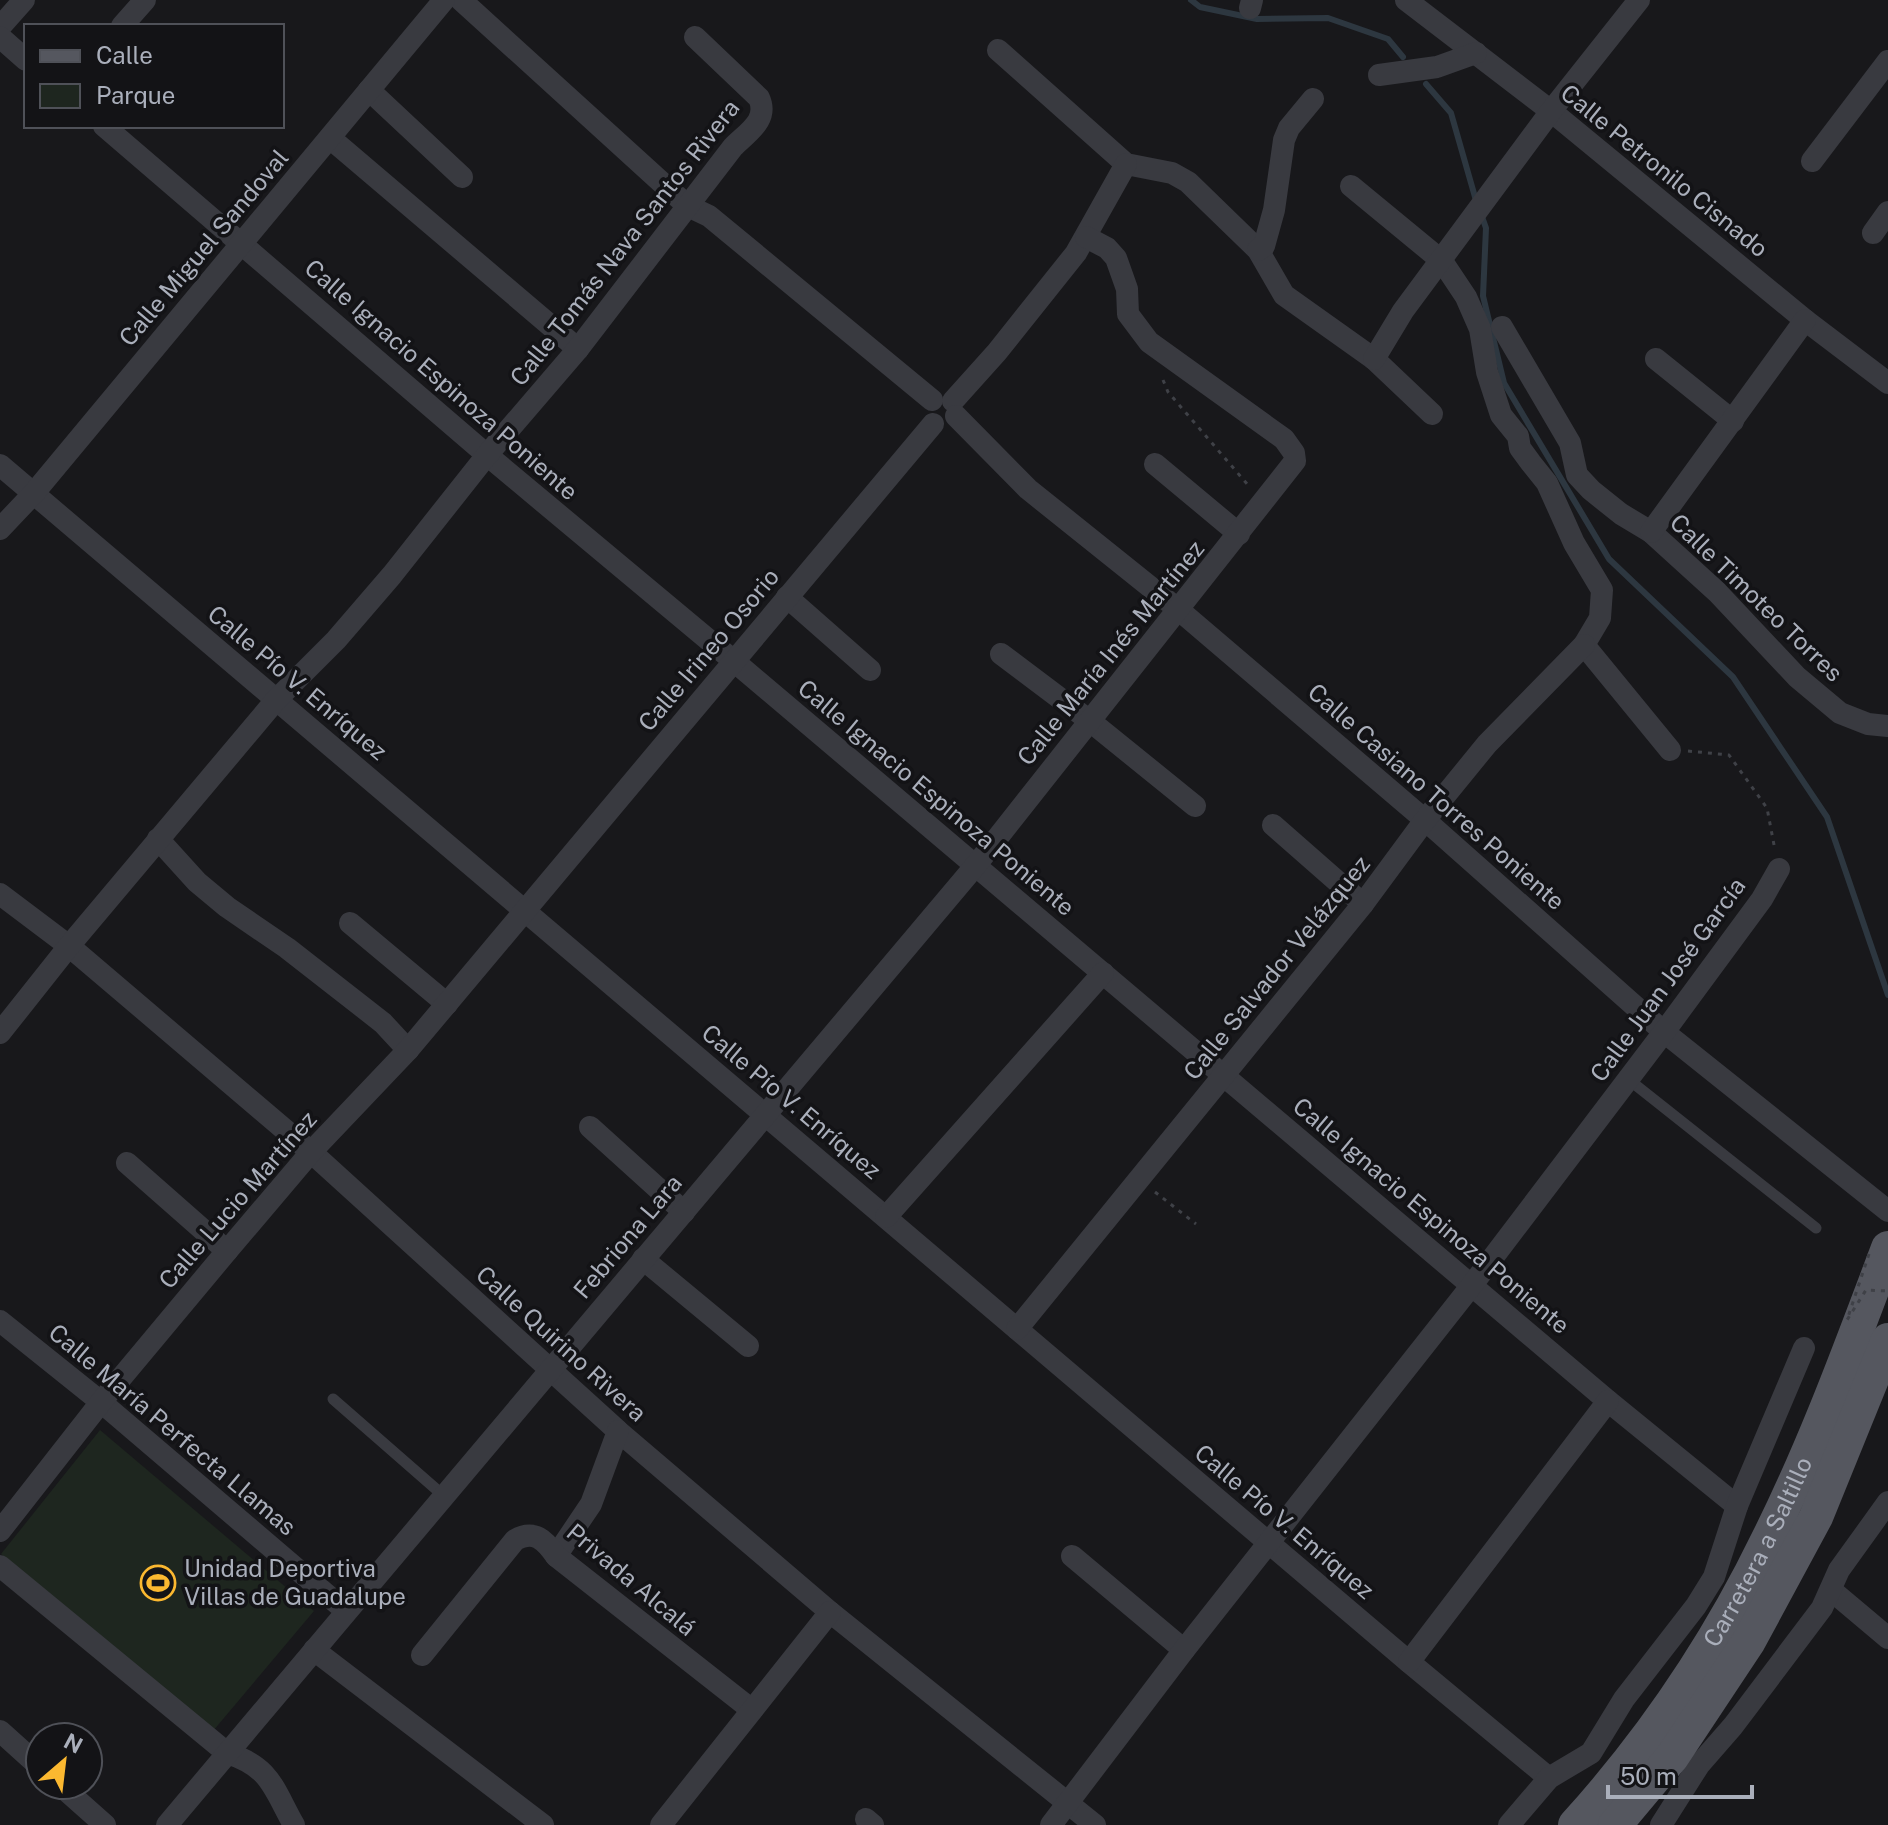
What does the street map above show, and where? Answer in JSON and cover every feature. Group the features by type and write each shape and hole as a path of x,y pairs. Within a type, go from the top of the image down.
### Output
{"main road":[{"name":"Carretera a Saltillo","path":"1575,1825 1645,1741 1680,1692 1767,1543 1829,1401 1878,1251"},
{"name":"Carretera a Saltillo","path":"1615,1825 1672,1757 1749,1641 1816,1517 1888,1340"}],"street":[{"path":"0,27 24,0"},
{"path":"124,24 145,0"},
{"name":"Calle Miguel Sandoval","path":"0,529 34,493 444,0"},
{"name":"Calle Casiano Torres Poniente","path":"461,0 688,206 709,216 947,406 1028,489 1179,610 1425,820 1664,1032 1888,1211"},
{"name":"Calle Petronilo Cisnado","path":"1406,0 1551,111 1805,320 1888,383"},
{"path":"1374,359 1403,311 1551,111 1639,0"},
{"path":"0,37 24,58"},
{"name":"Calle Tomás Nava Santos Rivera","path":"0,1033 276,700 336,640 392,575 487,455 578,349 733,147 762,118 764,108 759,98 695,37"},
{"path":"998,50 1126,164 1172,173 1188,182 1258,250 1284,295 1374,359 1432,414"},
{"path":"1379,75 1437,67 1476,53"},
{"path":"1812,161 1888,61"},
{"path":"369,90 462,177"},
{"path":"1258,250 1264,246 1274,210 1284,140 1289,128 1313,99"},
{"name":"Calle Ignacio Espinoza Poniente","path":"106,128 487,455 1608,1401 1737,1506"},
{"path":"330,138 578,349"},
{"path":"947,406 997,352 1086,237 1126,164"},
{"path":"1351,186 1442,261 1466,297 1480,329 1487,372 1501,415 1518,436 1520,448 1547,483 1574,543 1602,590 1600,618 1584,645 1670,750"},
{"path":"1873,233 1888,212"},
{"name":"Calle María Inés Martínez","path":"976,865 1295,461 1294,453 1284,439 1149,342 1128,314 1127,289 1116,258 1107,248 1086,237"},
{"path":"1651,532 1805,320"},
{"path":"1502,327 1570,443 1577,475 1547,483"},
{"path":"1656,359 1733,421"},
{"name":"Calle Irineo Osorio","path":"525,911 933,424 927,412 947,406"},
{"path":"1155,464 1239,534"},
{"name":"Calle Pío V. Enríquez","path":"0,465 1549,1778"},
{"name":"Calle Timoteo Torres","path":"1577,475 1621,514 1651,532 1717,592 1797,677 1840,713 1868,724 1888,726"},
{"path":"787,597 870,670"},
{"name":"Calle Salvador Velázquez","path":"1017,1329 1363,904 1425,820 1487,744 1584,645"},
{"path":"1001,654 1195,806"},
{"path":"1273,825 1363,904"},
{"path":"158,839 197,882 383,1023 408,1050"},
{"name":"Febriona Lara","path":"167,1825 976,865"},
{"name":"Calle Juan José García","path":"1051,1825 1184,1650 1472,1285 1664,1032 1762,899 1779,869"},
{"name":"Calle Quirino Rivera","path":"0,894 69,946 311,1152 549,1371 830,1612 1095,1825"},
{"name":"Calle Lucio Martínez","path":"0,1531 101,1402 227,1251 311,1152 408,1050 525,911"},
{"path":"350,923 447,1004"},
{"path":"886,1217 1103,973"},
{"path":"590,1127 684,1212"},
{"path":"127,1163 227,1251"},
{"path":"643,1259 748,1346"},
{"name":"Calle María Perfecta Llamas","path":"0,1321 101,1402 346,1611"},
{"path":"1509,1825 1549,1778 1591,1753 1624,1699 1696,1606 1714,1577 1737,1506 1804,1348"},
{"path":"1409,1662 1608,1401"},
{"path":"556,1556 591,1504 618,1431"},
{"path":"1661,1825 1699,1765 1822,1608 1839,1570 1888,1502"},
{"name":"Privada Alcalá","path":"422,1655 515,1540 537,1535 556,1556 752,1710"},
{"path":"1072,1556 1184,1650"},
{"path":"0,1566 227,1753 248,1759 263,1770 294,1825"},
{"path":"1831,1590 1888,1638"},
{"path":"661,1825 830,1612"},
{"path":"314,1650 543,1825"},
{"path":"0,1731 24,1753"},
{"path":"78,1801 105,1825"}],"lane":[{"path":"1628,1079 1816,1228"},
{"path":"333,1399 444,1496"}],"path":[{"path":"1163,379 1168,392 1263,504"},
{"name":"Calle Juan José García","path":"1670,750 1729,755 1767,808 1779,869"},
{"path":"1140,1179 1196,1224"},
{"path":"1878,1251 1847,1320 1866,1290 1888,1291"}],"green space":[{"name":"Unidad Deportiva Villas de Guadalupe","path":"100,1430 314,1611 213,1731 1,1554"}],"waterway":[{"path":"1191,0 1200,7 1257,19 1328,18 1388,39 1403,57"},
{"path":"1426,84 1451,113 1477,204"},
{"path":"1481,214 1486,228 1483,296 1504,383 1609,559 1733,677 1827,817 1888,995"}],"place":[{"name":"Unidad Deportiva Villas de Guadalupe","path":"158,1583"}]}
